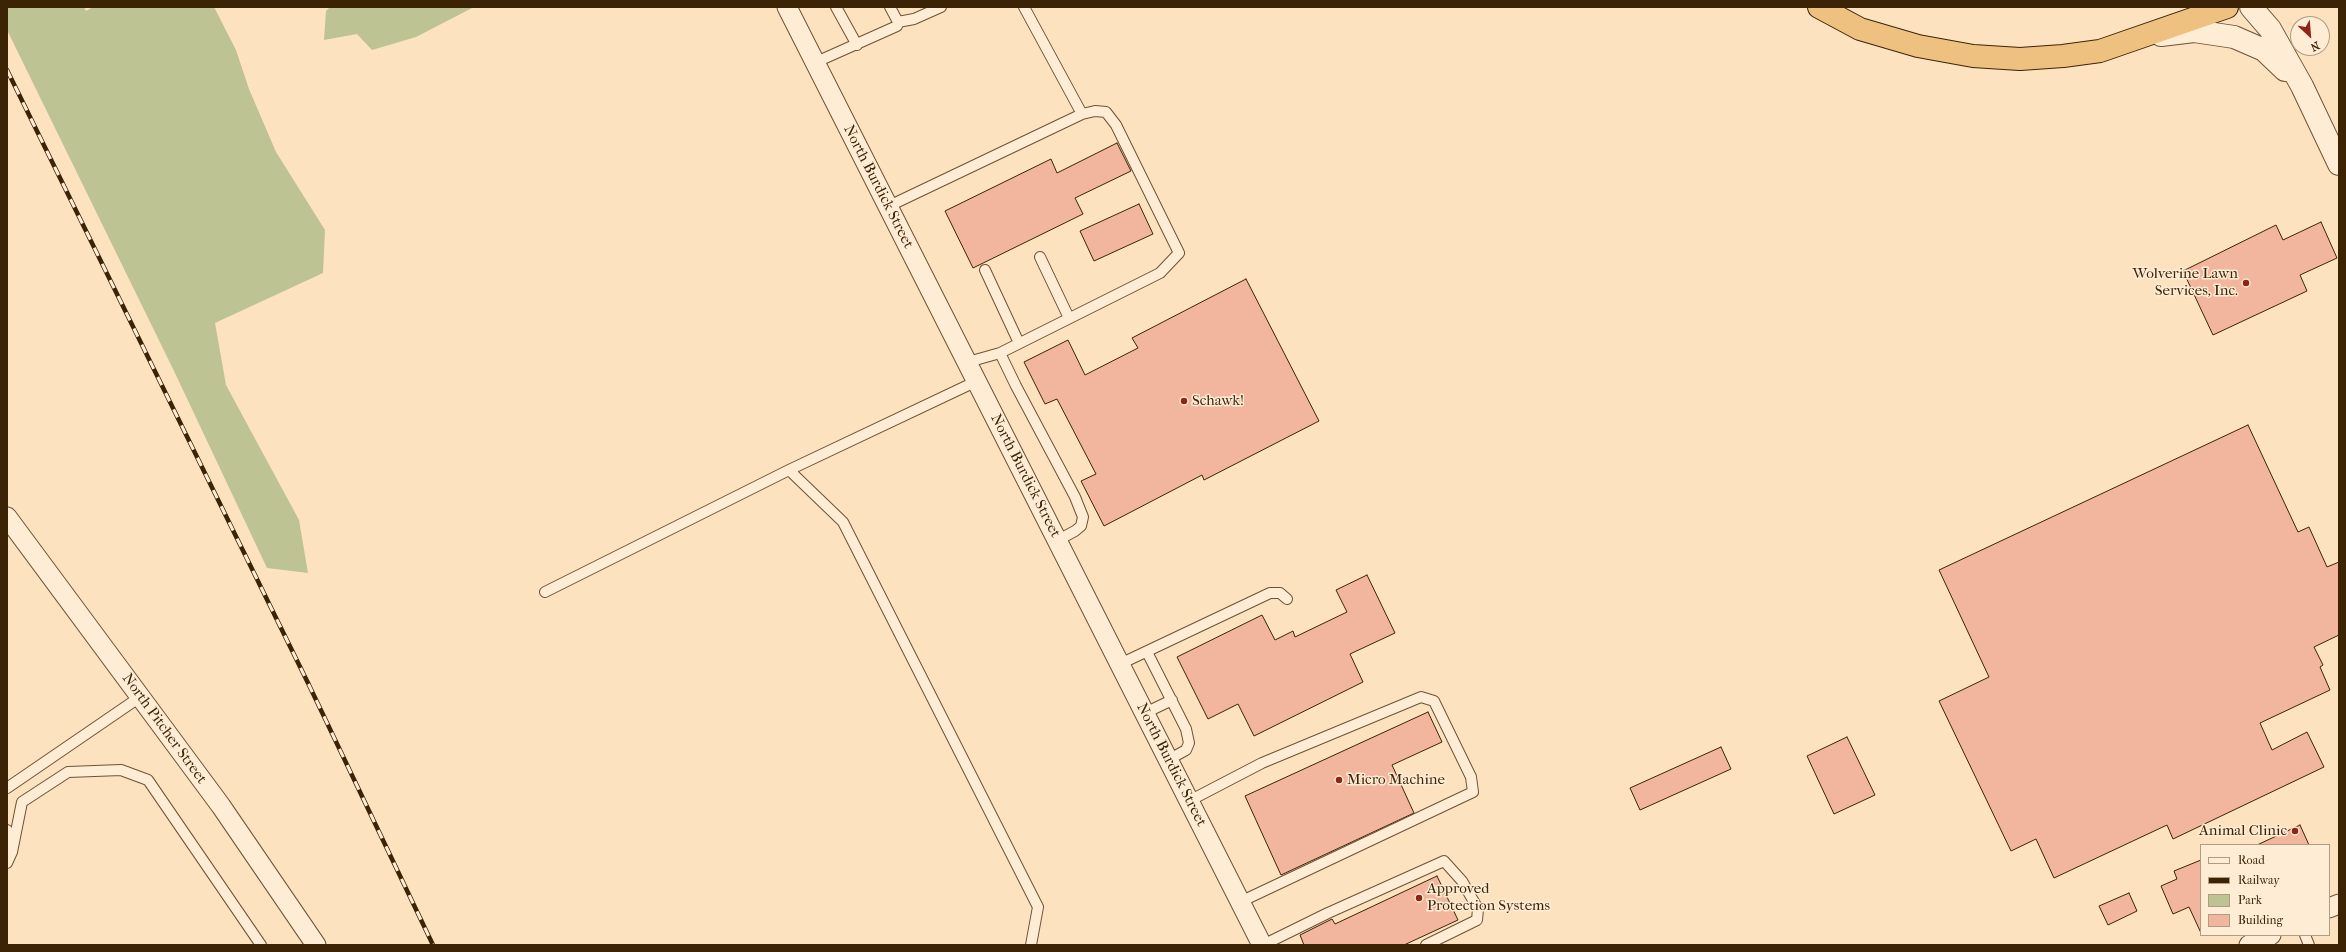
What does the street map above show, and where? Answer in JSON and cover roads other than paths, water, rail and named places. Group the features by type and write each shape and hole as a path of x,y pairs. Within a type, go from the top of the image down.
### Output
{"highway":[{"path":"1819,7 1860,29 1918,46 1973,56 2020,59 2063,56 2100,51 2227,7"}],"street":[{"name":"North Burdick Street","path":"787,7 814,63 889,206 1262,945"},
{"path":"2251,7 2270,29 2302,86 2339,164"},
{"path":"2141,38 2194,31 2234,37 2264,50 2302,86"},
{"name":"North Pitcher Street","path":"7,517 221,806 316,945"},
{"path":"2249,945 2269,936"}],"lane":[{"path":"836,7 857,45"},
{"path":"890,7 898,22"},
{"path":"814,63 857,45 896,26 898,22 914,19 941,7"},
{"path":"1024,7 1082,114"},
{"path":"889,206 1082,114 1095,111 1106,112 1116,124 1179,253 1160,272 1000,353 968,362"},
{"path":"1040,257 1069,318"},
{"path":"985,270 1020,343"},
{"path":"1000,353 1075,497 1083,517 1081,526 1058,540"},
{"path":"545,592 789,470 977,381"},
{"path":"789,470 843,522 1038,907 1030,945"},
{"path":"1120,664 1270,593 1280,593 1287,599"},
{"path":"1147,652 1186,729 1189,743 1186,750 1168,760"},
{"path":"7,788 140,697"},
{"path":"1189,801 1262,764 1421,697 1434,701 1471,777 1473,792 1240,902"},
{"path":"1145,713 1172,700"},
{"path":"7,863 12,852 22,802 68,772 121,770 148,780 261,945"},
{"path":"7,830 12,852"},
{"path":"1262,945 1328,913 1444,861 1462,881 1478,909 1477,920 1426,945"}],"railway":[{"path":"7,70 308,683 433,945"}],"place":[{"name":"Wolverine Lawn Services, Inc.","path":"2246,283"},
{"name":"Schawk!","path":"1184,401"},
{"name":"Micro Machine","path":"1339,780"},
{"name":"Animal Clinic","path":"2295,831"},
{"name":"Approved Protection Systems","path":"1419,898"}]}
